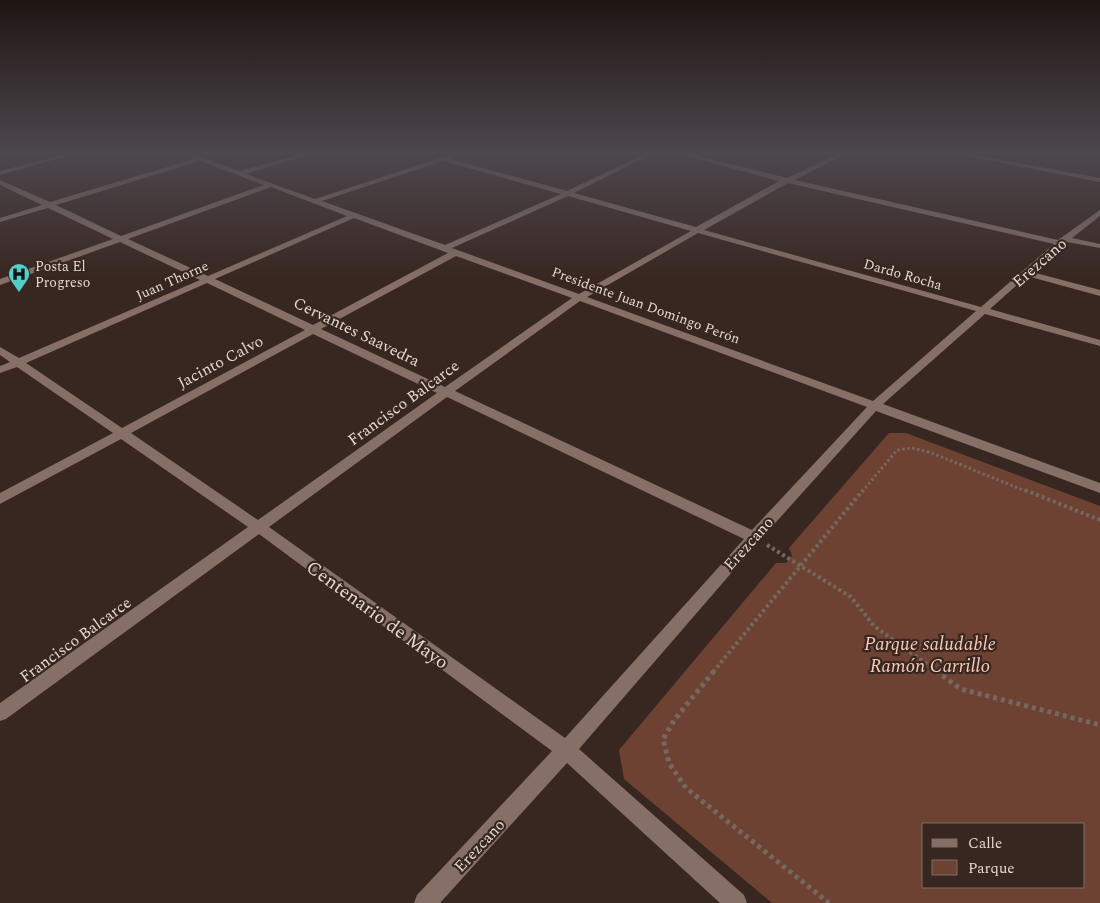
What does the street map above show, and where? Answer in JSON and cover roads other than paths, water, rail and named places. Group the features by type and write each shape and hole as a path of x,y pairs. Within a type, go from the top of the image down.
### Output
{"street":[{"name":"Cervantes Saavedra","path":"25,194 754,536"},
{"path":"0,220 84,194"},
{"path":"0,282 245,194"},
{"name":"Presidente Juan Domingo Perón","path":"296,194 1100,488"},
{"path":"315,201 336,194"},
{"name":"Dardo Rocha","path":"567,194 1100,343"},
{"name":"Jacinto Calvo","path":"0,499 314,328 451,250 567,194"},
{"name":"Francisco Balcarce","path":"0,713 580,297 763,194"},
{"path":"852,194 1063,241 1100,246"},
{"name":"Erezcano","path":"425,903 566,750 754,536 874,406 1063,241 1100,212"},
{"name":"Juan Thorne","path":"0,370 355,215"},
{"path":"1025,274 1100,293"},
{"name":"Centenario de Mayo","path":"0,350 259,527 566,750 736,903"}],"place":[{"name":"Posta El Progreso","path":"19,293"}],"park label":[{"name":"Parque saludable Ramón Carrillo","path":"930,654"}]}
